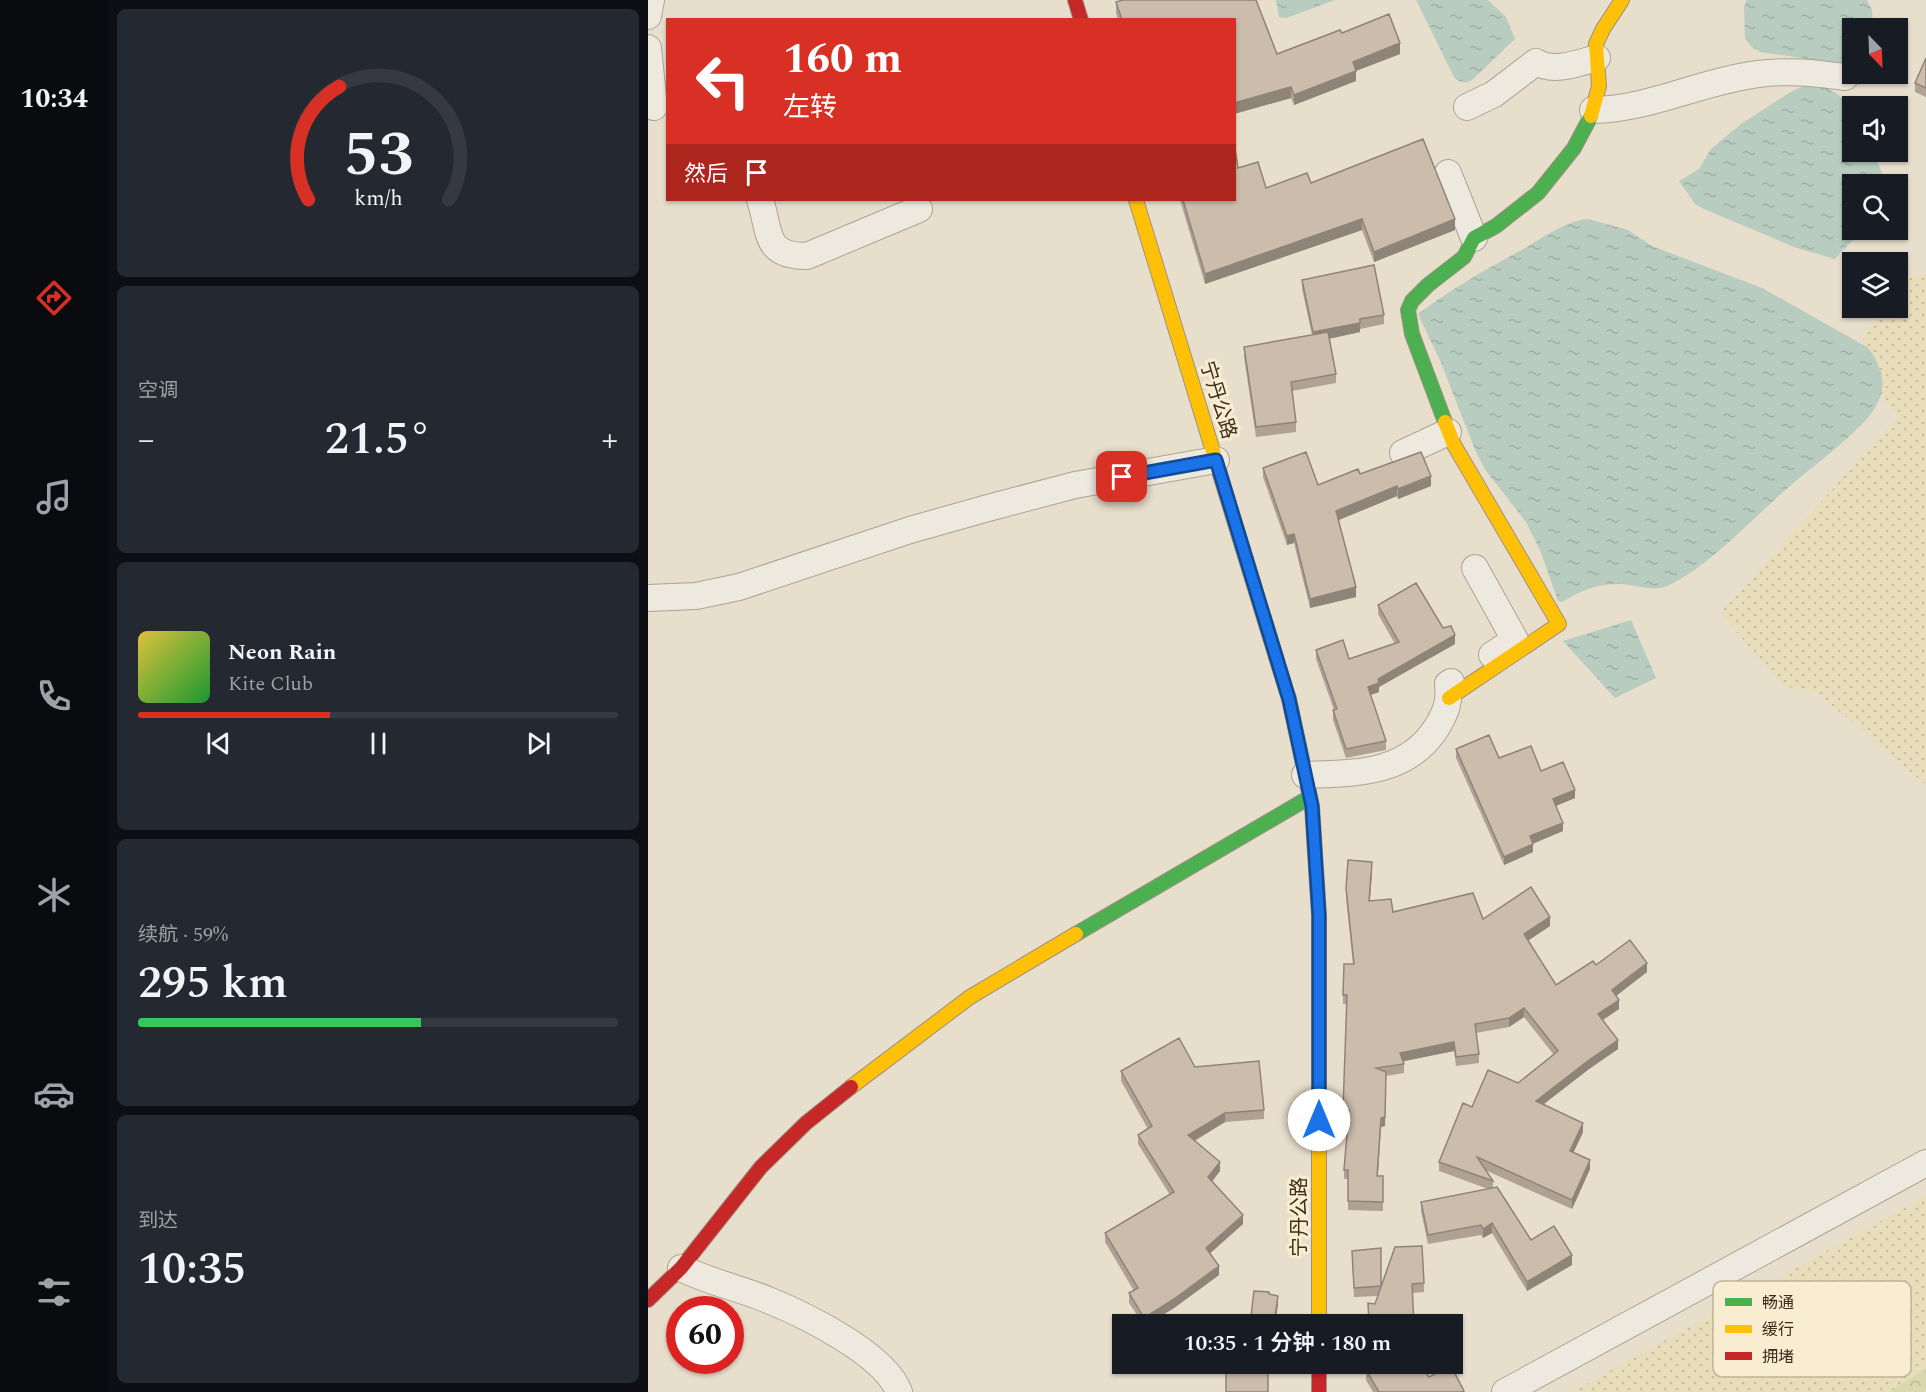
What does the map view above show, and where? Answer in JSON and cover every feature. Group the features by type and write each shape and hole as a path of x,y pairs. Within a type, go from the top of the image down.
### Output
{"street":[{"path":"648,16 651,0"},
{"path":"1075,0 1080,18"},
{"path":"1449,698 1559,624 1507,533 1468,471 1448,432 1415,344 1408,310 1412,301 1464,257 1474,238 1496,226 1538,193 1574,148 1593,110 1599,86 1596,44 1622,0"},
{"path":"648,48 657,107"},
{"path":"1467,107 1494,94 1536,62 1550,67 1563,67 1597,58"},
{"path":"1593,110 1630,106 1757,74 1803,71 1842,77"},
{"path":"1448,173 1474,238"},
{"path":"760,201 769,240 780,252 793,256 807,256 919,209"},
{"name":"宁丹公路","path":"1136,201 1289,699 1308,786 1319,915 1319,1314"},
{"path":"1403,453 1448,432"},
{"path":"648,598 696,596 739,587 910,530 988,508 1075,486 1216,460"},
{"path":"648,1300 681,1269 761,1167 806,1123 970,997 1308,786 1349,773 1389,767 1401,762 1419,749 1444,716 1449,698 1448,684 1515,640 1475,568"},
{"path":"1505,1392 1926,1163"},
{"path":"681,1269 768,1299 816,1323 853,1344 884,1368 896,1383 899,1392"},
{"path":"1319,1374 1319,1392"}],"shaded area":[{"path":"1926,274 1926,785 1816,692 1783,686 1720,613 1898,417 1881,395 1881,374 1867,347 1861,343 1877,318 1908,318 1908,277"},
{"path":"1926,1196 1926,1368 1889,1392 1572,1392 1713,1314 1713,1377 1911,1377 1911,1281 1772,1281"}],"green space":[{"path":"1926,1368 1926,1392 1889,1392"}],"water":[{"path":"1276,0 1335,0 1286,18 1279,17"},
{"path":"1416,0 1488,0 1506,17 1515,39 1472,80 1460,82 1454,77"},
{"path":"1747,0 1867,0 1872,10 1872,18 1842,18 1842,64 1840,64 1761,52 1753,48 1745,39 1744,7"},
{"path":"1805,85 1819,86 1842,98 1842,162 1878,162 1882,174 1842,174 1842,240 1853,240 1835,259 1794,247 1704,209 1695,204 1679,181 1699,169 1711,149 1741,124"},
{"path":"1588,219 1628,230 1652,246 1762,288 1867,347 1878,364 1882,377 1882,390 1876,405 1862,424 1727,544 1682,578 1662,588 1622,584 1598,586 1562,602 1558,601 1540,550 1526,522 1486,471 1475,450 1442,365 1418,314 1470,279 1563,226"},
{"path":"1631,620 1656,678 1615,698 1563,641"}],"building":[{"path":"1123,0 1256,0 1277,54 1340,30 1342,33 1389,14 1400,43 1353,62 1356,71 1294,95 1291,87 1236,102 1236,18 1121,18 1116,2"},
{"path":"1926,58 1926,88 1915,83"},
{"path":"1423,139 1455,219 1374,252 1362,219 1205,274 1183,201 1236,201 1236,155 1238,168 1258,162 1266,188 1307,173 1311,183"},
{"path":"1374,265 1384,315 1360,319 1360,323 1313,332 1302,280"},
{"path":"1328,332 1336,374 1291,382 1296,422 1256,427 1244,347"},
{"path":"1306,452 1318,485 1358,469 1360,474 1421,452 1431,476 1398,489 1397,486 1336,511 1356,587 1310,599 1294,534 1287,536 1263,468"},
{"path":"1416,583 1443,628 1451,626 1455,635 1378,679 1379,683 1368,687 1386,741 1346,749 1333,710 1337,709 1316,650 1343,640 1349,659 1399,642 1378,605"},
{"path":"1489,735 1499,758 1531,746 1541,771 1563,762 1575,790 1553,799 1563,823 1530,836 1533,844 1504,857 1456,749"},
{"path":"1348,860 1372,862 1369,901 1391,899 1393,912 1473,893 1483,919 1531,887 1550,917 1524,934 1556,985 1593,961 1596,965 1630,940 1647,963 1612,990 1619,1000 1598,1014 1618,1040 1536,1101 1583,1123 1570,1151 1590,1160 1572,1200 1477,1157 1493,1181 1439,1162 1463,1103 1472,1107 1488,1070 1518,1083 1558,1051 1524,1008 1509,1018 1475,1024 1479,1054 1456,1057 1454,1042 1400,1053 1404,1064 1376,1068 1386,1072 1385,1117 1381,1118 1377,1176 1383,1176 1383,1202 1348,1201 1348,1170 1344,1170 1349,1110 1343,1110 1347,995 1343,995 1344,964 1354,964 1346,888"},
{"path":"1179,1038 1195,1067 1259,1061 1264,1110 1225,1113 1188,1135 1220,1162 1208,1177 1243,1215 1206,1248 1219,1266 1150,1314 1142,1314 1129,1293 1138,1288 1105,1233 1174,1192 1138,1135 1152,1126 1121,1071"},
{"path":"1497,1187 1531,1240 1554,1226 1572,1255 1527,1282 1492,1223 1483,1229 1481,1225 1428,1235 1421,1202"},
{"path":"1422,1246 1424,1283 1412,1284 1414,1314 1369,1314 1368,1303 1375,1304 1395,1247"},
{"path":"1381,1248 1381,1286 1354,1288 1352,1251"},
{"path":"1254,1291 1269,1292 1269,1294 1278,1296 1275,1314 1251,1314"},
{"path":"1226,1374 1268,1374 1268,1392 1226,1392"},
{"path":"1368,1374 1427,1374 1429,1377 1435,1374 1455,1374 1464,1391 1462,1392 1379,1392"}],"traffic: fast":[{"path":"1445,422 1412,334 1408,310 1412,301 1428,285 1464,257 1474,238 1496,226 1538,193 1574,148 1591,116"},
{"path":"1276,657 1289,699 1312,806 1319,915 1319,978"},
{"path":"1076,934 1310,797"}],"traffic: slow":[{"path":"1591,116 1599,86 1596,44 1622,0"},
{"path":"1136,201 1276,657"},
{"path":"1445,422 1454,445 1559,624 1449,698"},
{"path":"851,1087 970,997 1076,934"},
{"path":"1319,978 1319,1314"}],"traffic: jam":[{"path":"1075,0 1080,18"},
{"path":"648,1300 681,1268 761,1167 806,1123 851,1087"},
{"path":"1319,1374 1319,1392"}],"route":[{"path":"1122,477 1216,460 1289,699 1312,806 1319,915 1319,1120"}]}
